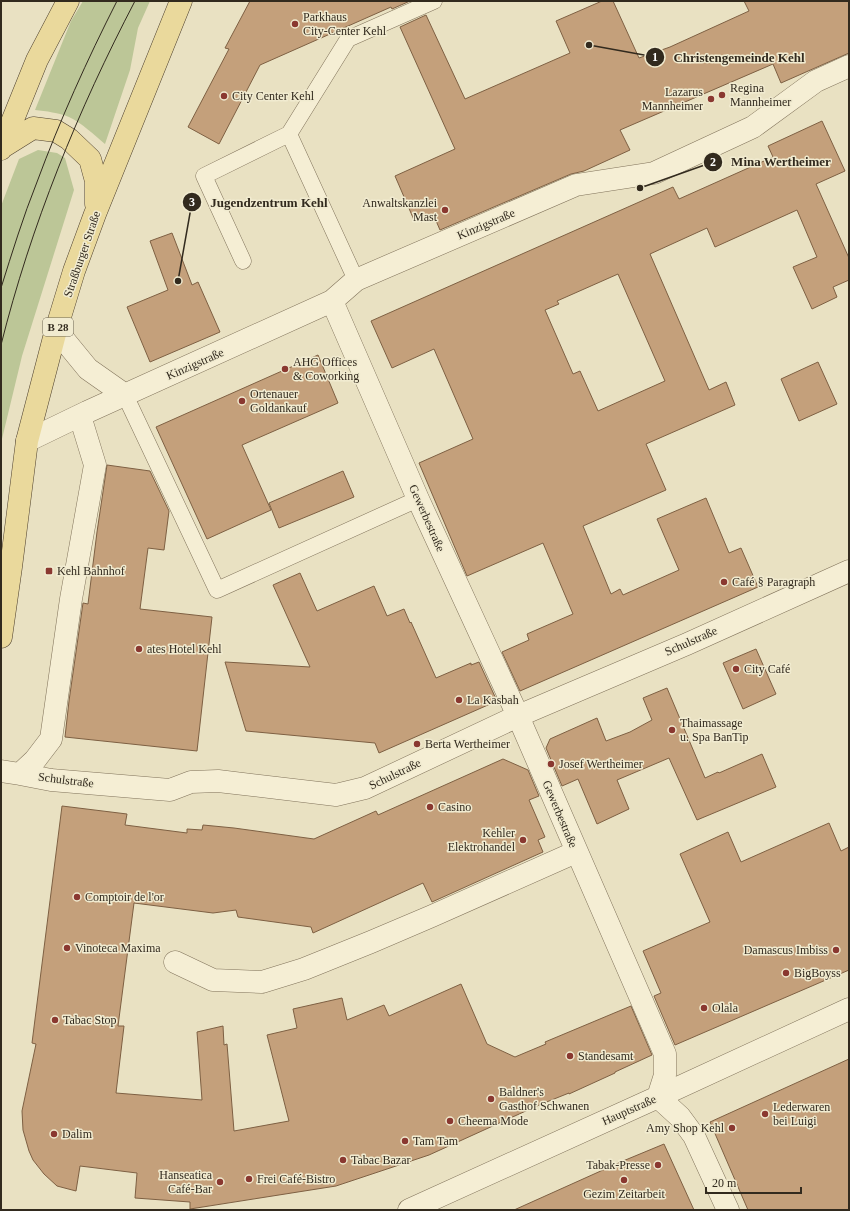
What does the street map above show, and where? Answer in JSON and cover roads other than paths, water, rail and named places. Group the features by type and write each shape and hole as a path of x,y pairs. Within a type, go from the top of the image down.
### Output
{"main road":[{"path":"1,148 37,60 68,1"},
{"name":"Straßburger Straße","path":"1,637 27,441 56,330 74,271 95,214 181,1"},
{"path":"1,148 33,128 56,131 69,139 90,159 96,181 95,214"}],"street":[{"name":"Kinzigstraße","path":"27,441 332,301 356,280 576,185 654,173 753,126 816,81 849,66"},
{"name":"Gewerbestraße","path":"332,301 418,499 518,716 665,1054 665,1075 658,1097"},
{"path":"56,330 88,370 125,395"},
{"path":"10,772 35,760 51,738 70,599 95,465 80,416"},
{"name":"Schulstraße","path":"10,772 51,780 170,790 191,782 218,781 336,795 365,788 518,716 687,644 849,571"},
{"path":"174,962 213,980 262,982 304,970 432,916 576,852"},
{"name":"Hauptstraße","path":"410,1210 849,1009"},
{"path":"658,1097 680,1117 694,1136 728,1210"}],"lane":[{"path":"243,261 204,176 289,134 348,39 434,1"},
{"path":"289,134 356,280"},
{"path":"125,395 217,590 418,499"}],"tram line":[{"path":"1,288 27,208 55,136 95,45 117,1"},
{"path":"1,345 27,256 58,169 94,84 135,1"}],"place":[{"name":"Parkhaus City-Center Kehl","path":"295,24"},
{"name":"Christengemeinde Kehl","path":"589,45"},
{"name":"Regina Mannheimer","path":"722,95"},
{"name":"City Center Kehl","path":"224,96"},
{"name":"Lazarus Mannheimer","path":"711,99"},
{"name":"Mina Wertheimer","path":"640,188"},
{"name":"Anwaltskanzlei Mast","path":"445,210"},
{"name":"Jugendzentrum Kehl","path":"178,281"},
{"name":"AHG Offices & Coworking","path":"285,369"},
{"name":"Ortenauer Goldankauf","path":"242,401"},
{"name":"Kehl Bahnhof","path":"49,571"},
{"name":"Café § Paragraph","path":"724,582"},
{"name":"ates Hotel Kehl","path":"139,649"},
{"name":"City Café","path":"736,669"},
{"name":"La Kasbah","path":"459,700"},
{"name":"Thaimassage u. Spa BanTip","path":"672,730"},
{"name":"Berta Wertheimer","path":"417,744"},
{"name":"Josef Wertheimer","path":"551,764"},
{"name":"Casino","path":"430,807"},
{"name":"Kehler Elektrohandel","path":"523,840"},
{"name":"Comptoir de l'or","path":"77,897"},
{"name":"Vinoteca Maxima","path":"67,948"},
{"name":"Damascus Imbiss","path":"836,950"},
{"name":"BigBoyss","path":"786,973"},
{"name":"Olala","path":"704,1008"},
{"name":"Tabac Stop","path":"55,1020"},
{"name":"Standesamt","path":"570,1056"},
{"name":"Baldner's Gasthof Schwanen","path":"491,1099"},
{"name":"Lederwaren bei Luigi","path":"765,1114"},
{"name":"Cheema Mode","path":"450,1121"},
{"name":"Amy Shop Kehl","path":"732,1128"},
{"name":"Dalim","path":"54,1134"},
{"name":"Tam Tam","path":"405,1141"},
{"name":"Tabac Bazar","path":"343,1160"},
{"name":"Tabak-Presse","path":"658,1165"},
{"name":"Frei Café-Bistro","path":"249,1179"},
{"name":"Gezim Zeitarbeit","path":"624,1180"},
{"name":"Hanseatica Café-Bar","path":"220,1182"}]}
